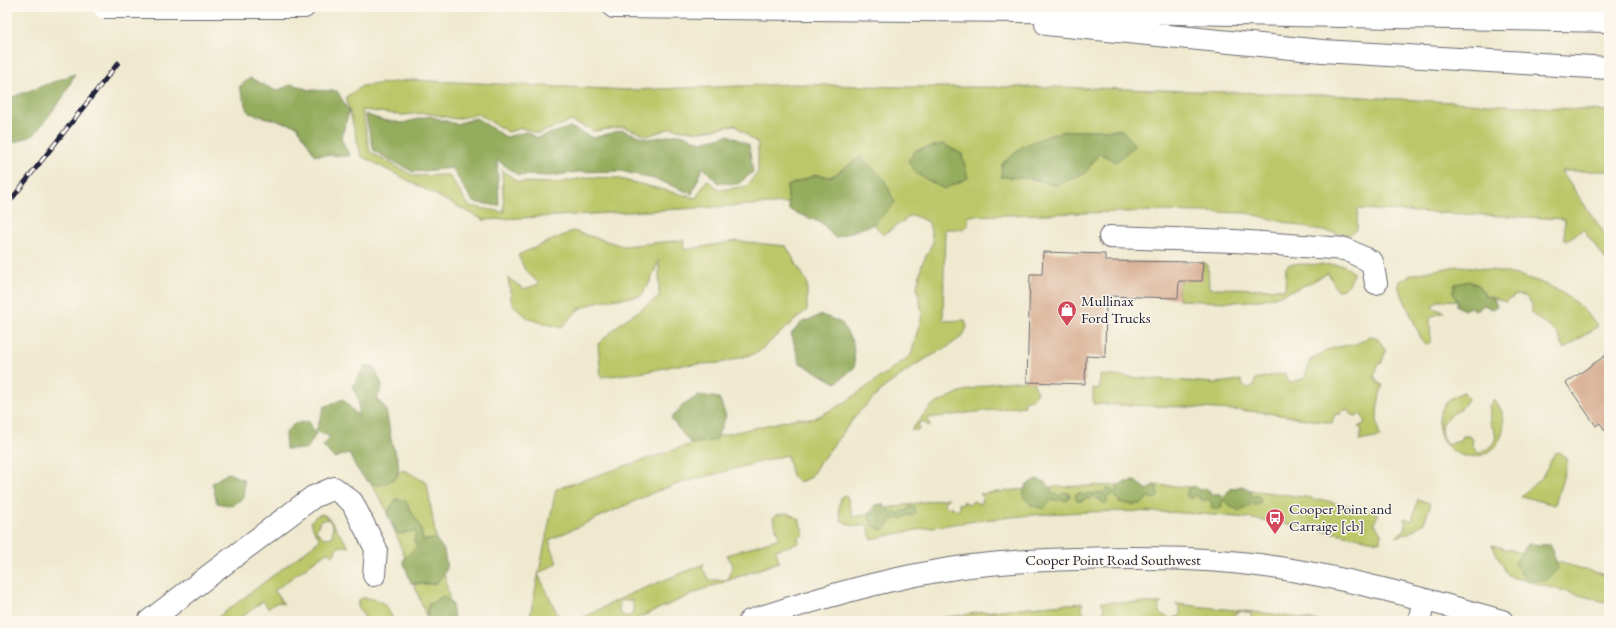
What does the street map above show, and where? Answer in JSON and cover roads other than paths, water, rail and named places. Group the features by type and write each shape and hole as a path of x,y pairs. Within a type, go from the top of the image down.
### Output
{"main road":[{"path":"104,7 304,7"},
{"path":"614,7 1132,12 1609,21"},
{"path":"920,10 1138,34 1322,50 1609,68"},
{"path":"1110,237 1235,241 1345,249 1372,262 1376,283"},
{"path":"149,621 313,497 334,488 352,502 376,549 374,575"},
{"name":"Cooper Point Road Southwest","path":"750,621 837,594 933,571 1016,560 1173,557 1251,564 1331,579 1421,611 1502,621"}],"railway":[{"path":"7,205 118,63"}],"place":[{"name":"Mullinax Ford Trucks","path":"1067,327"},
{"name":"Cooper Point and Carraige [eb]","path":"1275,535"}]}
